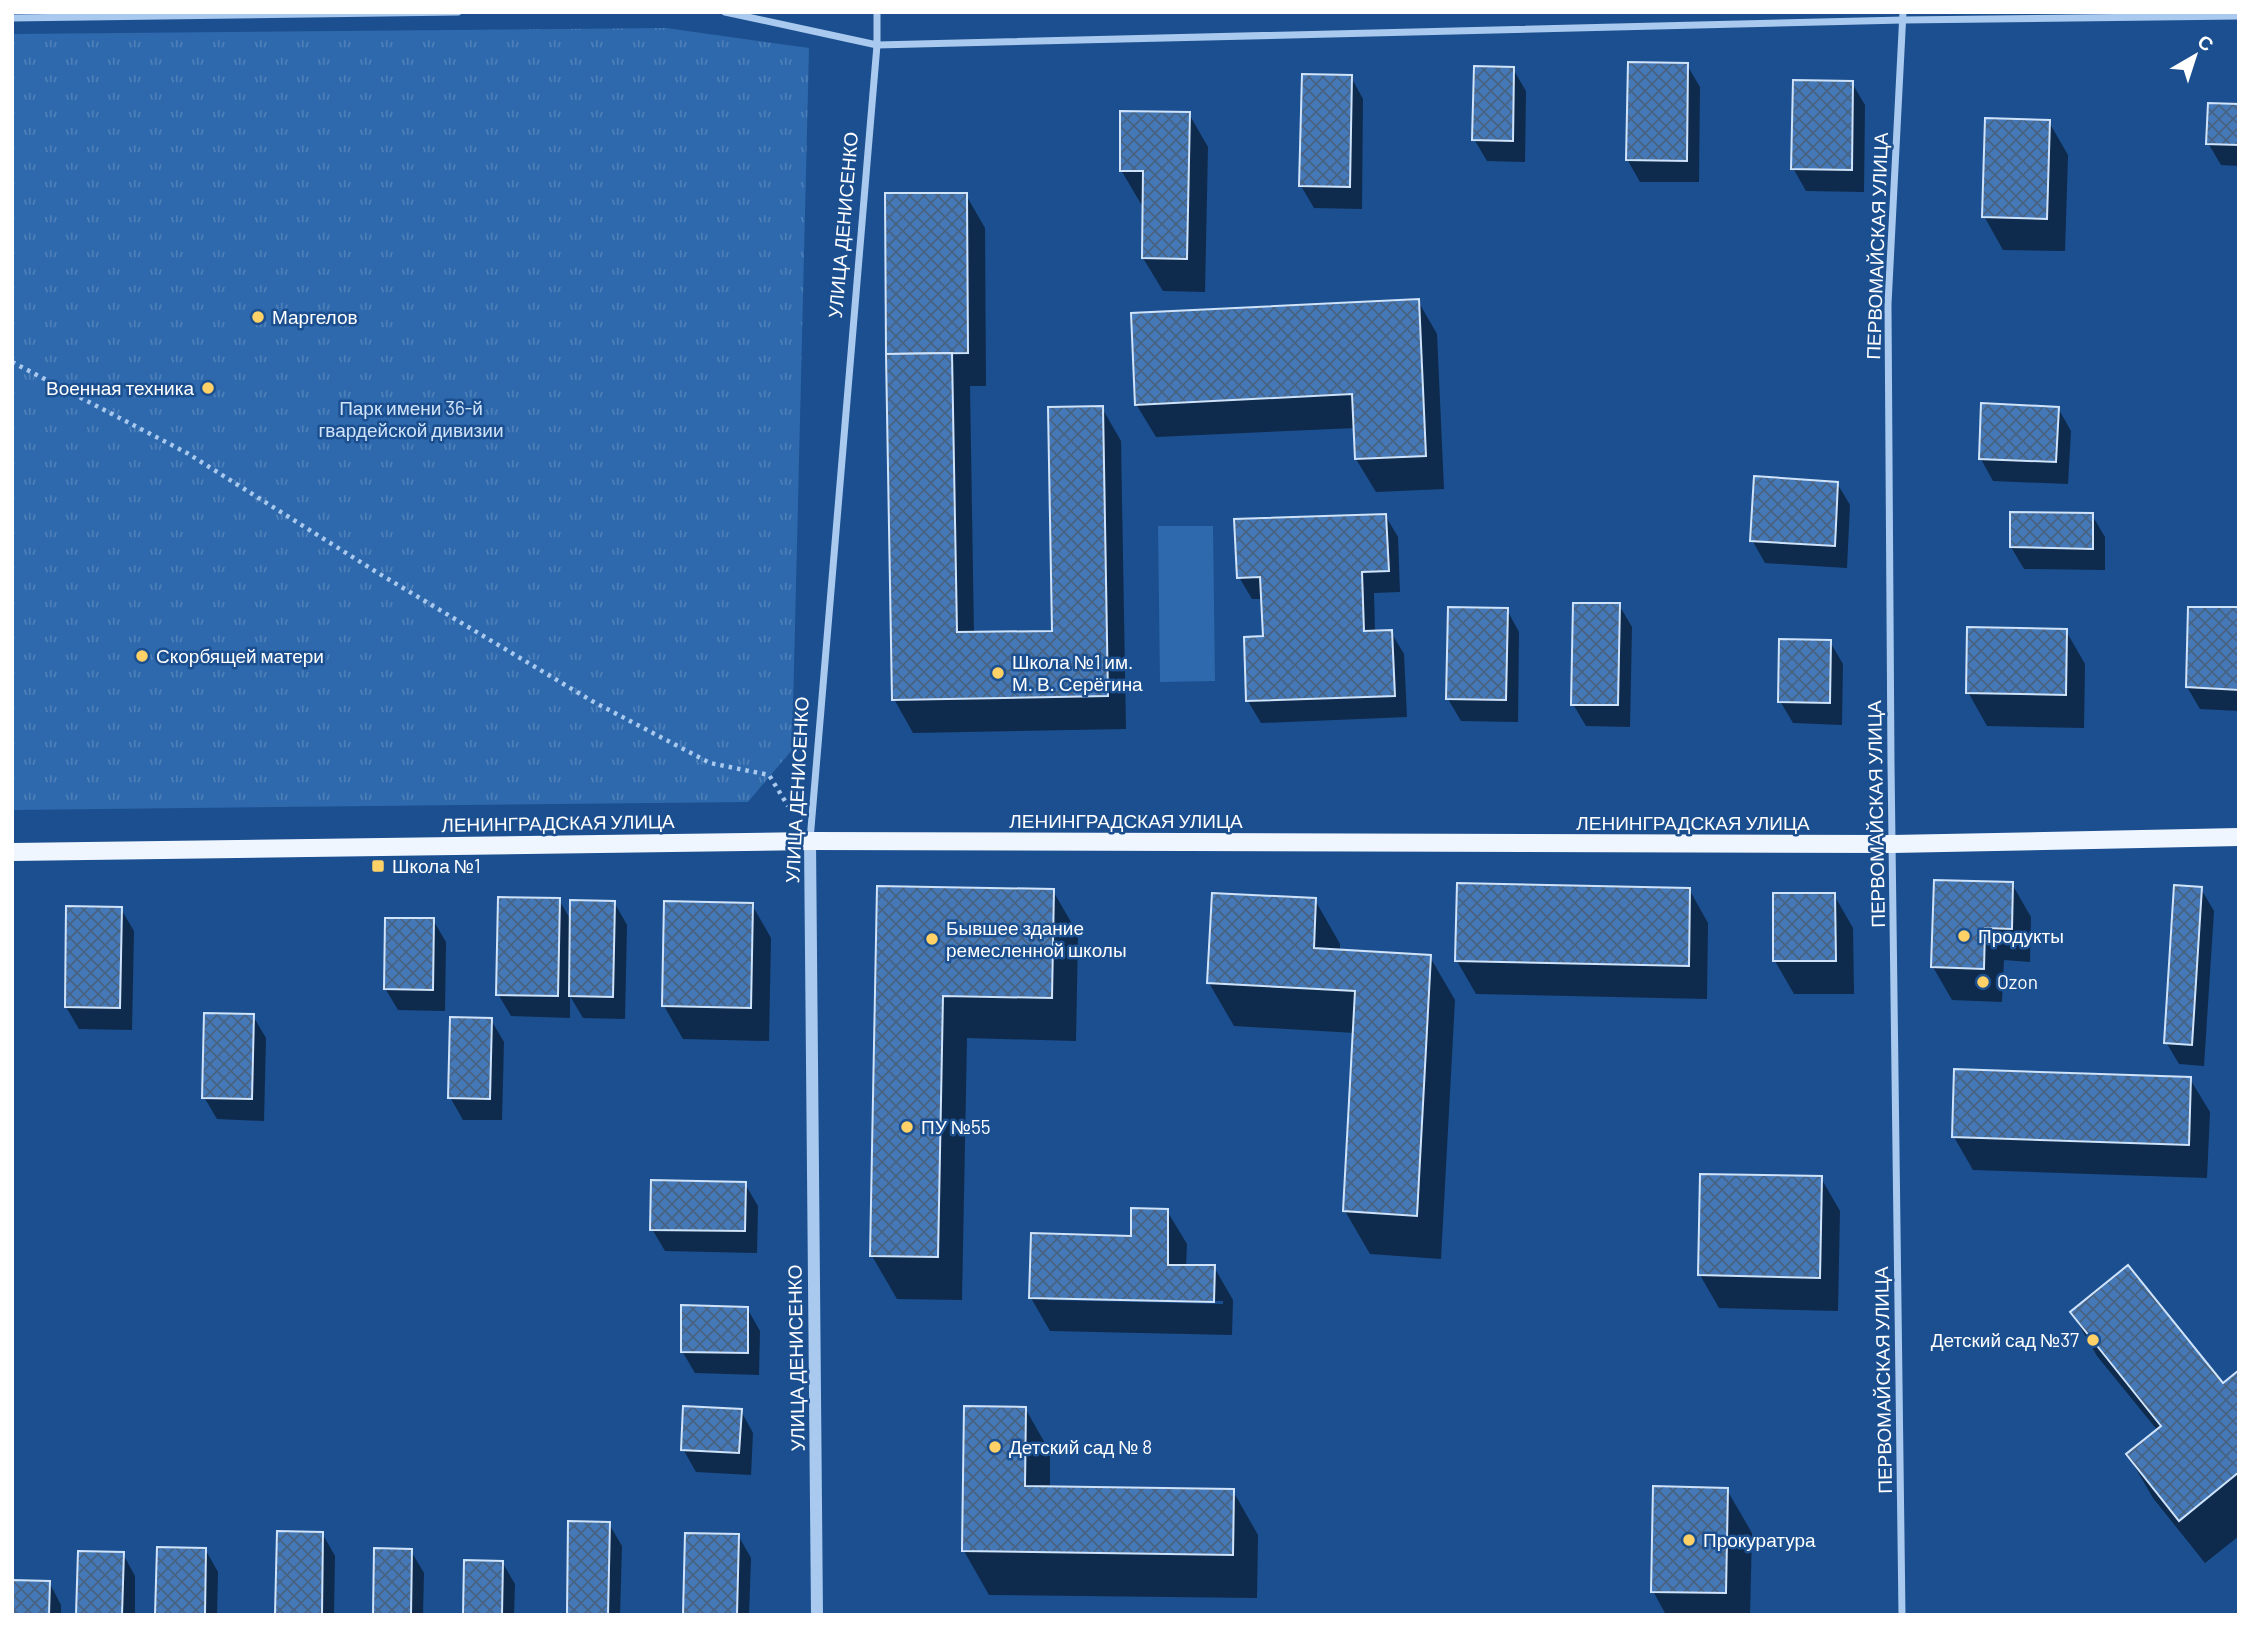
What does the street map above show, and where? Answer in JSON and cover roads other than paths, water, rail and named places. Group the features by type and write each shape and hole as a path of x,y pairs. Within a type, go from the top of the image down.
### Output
{"main road":[{"name":"ЛЕНИНГРАДСКАЯ УЛИЦА","path":"12,852 810,841 1892,844 2239,837"}],"street":[{"path":"12,18 458,12"},
{"path":"725,12 877,45 1903,16 2239,16"},
{"name":"УЛИЦА ДЕНИСЕНКО","path":"817,1615 810,841 877,45 877,12"},
{"name":"ПЕРВОМАЙСКАЯ УЛИЦА","path":"1902,1615 1888,304 1903,16"}],"place":[{"name":"Маргелов","path":"258,317"},
{"name":"Военная техника","path":"208,388"},
{"name":"Скорбящей матери","path":"142,656"},
{"name":"Школа №1 им. М. В. Серёгина","path":"998,673"},
{"name":"Школа №1","path":"378,866"},
{"name":"Продукты","path":"1964,936"},
{"name":"Бывшее здание ремесленной школы","path":"932,939"},
{"name":"Ozon","path":"1983,982"},
{"name":"ПУ №55","path":"907,1127"},
{"name":"Детский сад №37","path":"2093,1340"},
{"name":"Детский сад № 8","path":"995,1447"},
{"name":"Прокуратура","path":"1689,1540"}],"park label":[{"name":"Парк имени 36-й гвардейской дивизии","path":"411,419"}]}
